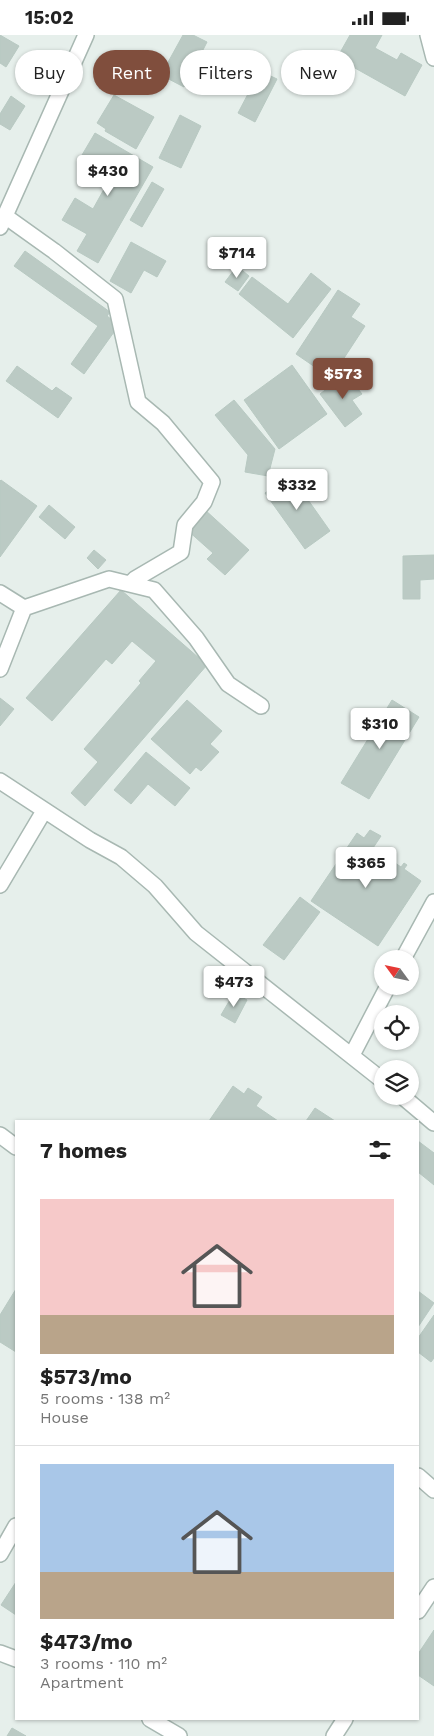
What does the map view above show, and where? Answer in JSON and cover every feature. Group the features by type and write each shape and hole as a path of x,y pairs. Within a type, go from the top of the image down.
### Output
{"street":[{"path":"86,35 2,222 54,251 115,299 138,402 163,423 212,482 204,502 185,525 181,552 134,579 130,584"},
{"path":"428,35 434,58"},
{"path":"0,669 24,609 109,579 154,590 196,638 228,683 261,706"},
{"path":"0,593 24,609"},
{"path":"0,781 44,811 121,857 155,886 196,933 374,1073"},
{"path":"0,885 44,811"},
{"path":"408,950 434,902"},
{"path":"352,1055 383,995"},
{"path":"413,1105 434,1123"},
{"path":"0,1135 15,1146"},
{"path":"419,1477 434,1491"},
{"path":"0,1554 15,1528"},
{"path":"419,1610 434,1587"},
{"path":"0,1653 15,1659"},
{"path":"152,1720 179,1736"},
{"path":"334,1736 344,1720"}],"building":[{"path":"0,35 19,46 6,67 0,63"},
{"path":"183,35 193,35 207,42 203,50 180,50 180,85 170,80 170,59"},
{"path":"350,35 382,35 375,48 397,60 401,53 422,65 405,96 355,68 355,50 342,50"},
{"path":"271,76 277,79 271,91"},
{"path":"114,95 154,117 136,149 105,131 106,129 97,123"},
{"path":"247,95 269,95 255,122 238,113"},
{"path":"11,96 25,106 10,130 0,124 0,114"},
{"path":"180,115 201,126 181,168 159,158"},
{"path":"95,133 153,167 98,263 77,251 87,234 62,220 75,198 93,209 113,173 82,155"},
{"path":"152,182 164,189 142,227 130,220"},
{"path":"131,242 166,261 157,277 144,270 131,293 110,281"},
{"path":"25,251 110,312 107,316 119,325 84,374 71,364 98,326 14,266"},
{"path":"237,266 249,276 238,291 225,282"},
{"path":"311,273 331,289 293,338 239,294 252,277 288,304"},
{"path":"338,290 360,304 351,317 365,326 331,378 296,354"},
{"path":"292,365 327,414 279,449 244,400"},
{"path":"17,366 52,391 56,387 72,398 58,418 6,381"},
{"path":"346,374 362,394 352,400 362,414 345,427 320,394"},
{"path":"234,400 275,449 268,476 245,472 248,455 215,415"},
{"path":"287,470 330,531 305,549 265,493 279,484 275,478"},
{"path":"0,481 37,506 0,557"},
{"path":"49,505 75,527 65,539 39,517"},
{"path":"204,509 249,550 225,575 207,559 213,553 186,529"},
{"path":"94,550 106,560 98,569 87,558"},
{"path":"434,555 434,579 420,580 420,599 403,599 403,556"},
{"path":"121,590 207,665 85,806 71,793 98,762 84,749 141,683 139,681 156,661 132,641 112,664 106,659 52,721 26,698"},
{"path":"0,698 14,709 0,726"},
{"path":"187,700 222,731 210,744 219,752 201,771 196,767 190,774 151,739"},
{"path":"392,700 419,717 369,799 341,783"},
{"path":"146,752 190,788 175,806 148,784 131,804 114,790"},
{"path":"370,830 381,836 373,848 401,867 404,863 407,865 404,869 421,881 378,946 311,901 357,833 364,838"},
{"path":"300,897 320,912 284,960 263,945"},
{"path":"234,993 247,1000 235,1023 221,1015"},
{"path":"233,1086 244,1094 248,1088 262,1097 256,1106 277,1120 210,1120"},
{"path":"315,1108 333,1120 307,1120"},
{"path":"419,1142 434,1153 434,1185 419,1173"},
{"path":"15,1291 15,1351 0,1342 0,1315"},
{"path":"419,1292 434,1303 419,1326"},
{"path":"434,1315 434,1358 431,1362 419,1353 419,1337"},
{"path":"15,1584 15,1614 1,1605"},
{"path":"434,1630 434,1686 419,1676 419,1652"},
{"path":"12,1728 26,1736 7,1736"}]}
